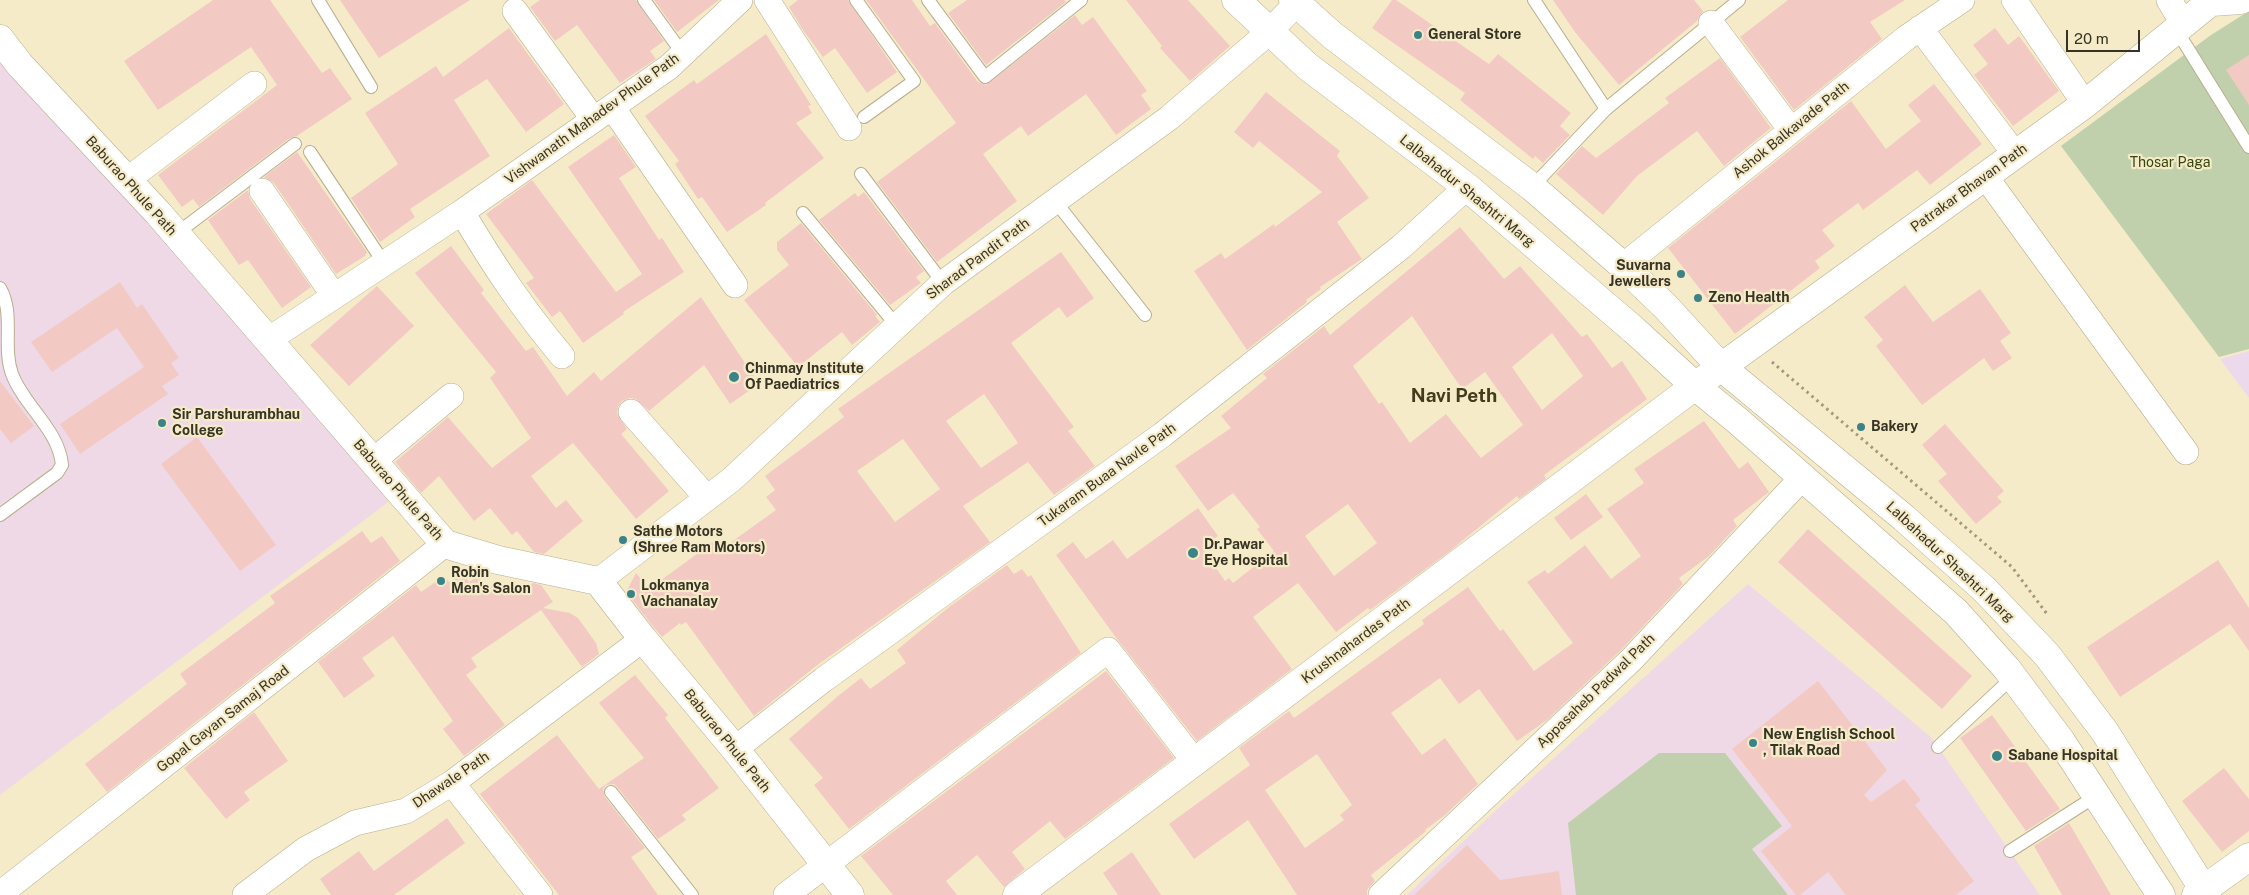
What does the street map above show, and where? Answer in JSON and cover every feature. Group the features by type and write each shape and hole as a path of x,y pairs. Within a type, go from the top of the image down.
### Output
{"main road":[{"name":"Lalbahadur Shashtri Marg","path":"1236,0 1268,33 1307,66 1467,186 1634,330 1694,386 1731,415 1956,612 2013,677 2061,740 2161,895"},
{"path":"2213,1 2240,0"},
{"name":"Lalbahadur Shashtri Marg","path":"1296,1 1332,35 1532,187 1623,266 1665,306 1720,366 1904,518 1984,589 2047,655 2105,732 2202,893"},
{"name":"Patrakar Bhavan Path","path":"1720,366 2085,104 2213,1"},
{"name":"Baburao Phule Path","path":"0,39 20,65 176,234 445,544 498,560 598,581 643,639 735,749 850,895"},
{"path":"1694,386 1720,366"},
{"name":"Krushnahardas Path","path":"1017,895 1694,386"},
{"path":"2202,893 2249,857"}],"street":[{"name":"Vishwanath Mahadev Phule Path","path":"268,340 462,212 669,67 740,0"},
{"path":"767,0 857,122"},
{"name":"Ashok Balkavade Path","path":"1623,266 1920,28 1962,0"},
{"path":"2014,0 2085,104"},
{"path":"2169,0 2180,28"},
{"name":"Sharad Pandit Path","path":"598,581 731,480 944,282 1170,118 1268,33 1296,1"},
{"path":"515,11 603,114 734,285"},
{"path":"1719,11 1791,130"},
{"path":"1920,28 2015,154"},
{"path":"127,180 254,84"},
{"path":"1985,176 2186,452"},
{"name":"Tukaram Buaa Navle Path","path":"735,749 823,680 1162,435 1401,247 1467,186"},
{"path":"262,191 334,296"},
{"path":"462,212 497,271 525,311 562,356"},
{"path":"373,461 451,396"},
{"path":"631,412 707,498"},
{"name":"Appasaheb Padwal Path","path":"1381,895 1631,660 1802,478"},
{"name":"Gopal Gayan Samaj Road","path":"2,894 445,544"},
{"name":"Dhawale Path","path":"245,895 306,849 355,823 406,810 452,783 643,639"},
{"path":"786,895 1108,650 1195,762"},
{"path":"452,783 540,895"}],"lane":[{"path":"318,0 371,87"},
{"path":"644,0 683,54"},
{"path":"856,0 914,81 857,122"},
{"path":"928,0 985,77 1082,0"},
{"path":"1532,187 1606,109 1719,11 1739,0"},
{"path":"1537,1 1606,109"},
{"path":"2180,28 2249,147"},
{"path":"176,234 295,144"},
{"path":"310,152 384,264"},
{"path":"861,174 944,282"},
{"path":"1055,202 1145,315"},
{"path":"803,213 896,326"},
{"path":"0,288 8,314 7,354 13,376 56,444 62,465 57,473 0,514"},
{"path":"1938,747 2013,677"},
{"path":"611,792 692,895"},
{"path":"2010,851 2096,796"}],"path":[{"path":"1767,355 1772,363 2012,567 2052,622"}],"shaded area":[{"name":"Sir Parshurambhau College","path":"0,56 259,347 391,500 0,795"},
{"path":"2249,351 2249,398 2220,359"},
{"name":"New English School , Tilak Road","path":"1748,584 1932,738 2040,895 1407,895 1495,811"}],"green space":[{"name":"Thosar Paga","path":"2249,11 2249,349 2219,357 2061,146 2211,35"},
{"path":"1659,753 1725,753 1782,826 1752,849 1788,895 1576,895 1568,823"}],"building":[{"path":"213,0 270,0 322,73 330,68 352,99 297,136 290,138 199,207 193,199 182,207 158,175 277,85 251,47 158,110 124,61"},
{"path":"340,0 470,0 379,58"},
{"path":"540,0 636,0 664,41 650,51 656,59 620,83 577,25 555,41 530,7"},
{"path":"654,0 719,0 677,32"},
{"path":"798,0 848,0 897,72 867,93 835,48 823,57 789,7"},
{"path":"866,0 912,0 930,26 935,23 978,82 986,85 1075,15 1082,25 1093,17 1147,91 1141,95 1151,109 1116,135 1086,94 1028,136 1021,126 983,154 1017,201 937,262 877,182 956,123"},
{"path":"967,0 1064,0 1066,2 986,65 948,13"},
{"path":"1126,0 1188,0 1230,46 1190,81 1160,48 1162,46"},
{"path":"1392,0 1396,0 1489,64 1498,54 1571,113 1560,126 1570,135 1543,163 1535,156 1533,159 1460,100 1465,93 1372,28"},
{"path":"1553,0 1694,0 1703,11 1697,21 1619,85 1575,32"},
{"path":"1788,0 1905,0 1870,22 1882,39 1794,110 1740,37"},
{"path":"509,28 564,104 526,132 487,79 454,100 490,156 410,209 415,217 380,242 351,198 398,164 365,113 436,66 443,77"},
{"path":"1995,28 2008,45 2019,36 2059,91 2013,126 1974,75 1988,64 1973,45"},
{"path":"766,34 811,105 808,106 812,113 796,123 824,158 765,203 766,205 727,232 702,197 698,199 675,164 679,161 645,116 694,80 697,84"},
{"path":"2249,55 2249,105 2226,70"},
{"path":"1720,58 1771,128 1724,166 1697,131 1637,176 1603,215 1556,174 1582,146 1596,158 1669,103 1665,98"},
{"path":"1934,84 1982,144 1930,185 1917,170 1863,210 1858,203 1822,230 1835,246 1815,261 1820,268 1735,334 1668,248 1851,101 1886,149 1921,121 1908,105"},
{"path":"1266,92 1340,151 1337,156 1369,198 1337,222 1362,259 1320,287 1321,289 1306,300 1307,302 1247,350 1194,271 1221,253 1225,259 1274,224 1275,227 1322,192 1259,141 1253,148 1234,132"},
{"path":"614,135 636,167 619,178 659,240 662,238 684,272 623,312 624,314 583,343 560,311 552,317 526,283 534,278 486,214 532,180 616,292 642,274 568,167"},
{"path":"297,152 367,252 365,256 336,274 274,183 264,177"},
{"path":"248,190 250,199 311,287 282,308 248,260 239,265 208,220"},
{"path":"864,192 924,271 916,277 921,283 890,305 819,220 855,193 858,197"},
{"path":"801,223 877,315 875,316 880,322 852,345 842,332 798,367 744,300 789,265 777,250 777,242"},
{"path":"1460,227 1504,279 1520,266 1582,337 1587,334 1612,368 1622,361 1647,399 1544,475 1546,479 1519,499 1517,496 1450,551 1370,610 1368,608 1336,632 1298,583 1253,617 1292,669 1197,741 1117,639 1056,555 1073,542 1086,559 1113,540 1127,559 1198,508 1218,536 1202,548 1225,581 1229,578 1233,583 1274,551 1257,529 1260,527 1233,493 1208,511 1175,466 1231,428 1221,416 1267,378 1263,374 1324,326 1330,335","holes":["1412,316 1462,389 1485,372 1523,425 1481,458 1446,414 1410,443 1382,402 1379,404 1353,366","1552,333 1583,376 1542,410 1512,367","1348,504 1377,543 1334,576 1305,536"]},
{"path":"451,246 484,290 481,293 526,351 533,347 567,396 594,372 601,381 701,297 759,384 730,404 704,365 649,411 636,399 629,398 622,401 618,407 617,414 627,429 621,434 669,491 636,519 573,443 531,476 556,508 566,500 583,521 544,554 534,552 517,531 512,535 490,508 474,521 439,476 421,493 395,462 448,417 492,468 531,438 490,378 496,372 415,273"},
{"path":"1061,252 1094,298 1067,318 1059,307 1011,343 1074,427 1068,431 1095,466 1054,495 1028,462 963,506 990,542 816,666 754,716 686,622 681,625 680,623 662,637 626,592 636,573 649,589 716,540 723,548 776,510 766,497 775,490 765,476 844,417 838,409","holes":["984,394 1018,443 981,468 946,421","903,439 940,489 895,522 857,471"]},
{"path":"120,282 137,308 142,304 179,358 171,363 179,375 162,386 168,394 80,454 60,424 144,367 117,328 52,372 31,342"},
{"path":"1905,285 1933,322 1980,289 2011,333 2000,341 2012,358 1993,371 1984,358 1922,405 1876,346 1883,340 1864,317"},
{"path":"377,286 414,326 349,386 310,345"},
{"path":"0,381 34,426 11,443 0,429"},
{"path":"1704,421 1739,469 1748,462 1769,492 1733,520 1737,526 1709,556 1679,578 1683,584 1621,650 1547,720 1517,741 1479,689 1459,704 1440,678 1391,713 1422,755 1445,738 1478,784 1445,815 1371,875 1375,881 1367,890 1367,895 1297,895 1248,820 1194,859 1169,824 1250,765 1239,748 1289,711 1294,718 1424,624 1422,620 1468,587 1500,631 1503,629 1534,671 1573,643 1527,582 1545,570 1548,574 1585,545 1611,579 1641,556 1607,509 1644,483 1634,469","holes":["1317,754 1352,805 1340,815 1344,820 1305,848 1265,790"]},
{"path":"1945,424 2004,491 1997,497 2002,502 1976,524 1938,481 1947,474 1922,445"},
{"path":"197,437 276,545 240,571 161,464"},
{"path":"1586,494 1603,517 1571,540 1554,518"},
{"path":"1808,529 1972,676 1942,709 1778,562"},
{"path":"362,531 371,543 382,536 400,561 107,792 85,764 187,684 180,674 275,603 270,596"},
{"path":"2218,560 2249,608 2249,651 2230,624 2120,697 2087,647"},
{"path":"1007,565 1014,574 1022,569 1028,577 1031,575 1081,653 849,829 814,785 823,778 789,739 861,678 870,689 906,663 897,650 949,607"},
{"path":"463,573 469,582 478,576 487,589 495,583 501,592 510,586 516,595 533,583 541,585 553,602 543,608 570,613 578,618 596,643 599,654 582,667 541,610 471,658 477,667 466,675 505,725 464,756 443,729 453,721 393,636 362,658 375,676 344,698 318,662 416,585 421,592 444,576 449,582"},
{"path":"1106,671 1174,758 1065,839 1050,821 1012,852 1025,869 1004,887 977,855 946,881 957,895 893,895 861,856"},
{"path":"635,675 668,715 665,718 719,788 682,815 686,820 658,839 617,787 614,784 606,785 603,789 605,797 645,848 631,857 658,895 559,895 480,794 557,735 599,789 644,758 599,703"},
{"path":"1818,681 1887,770 1864,795 1871,802 1904,779 1921,800 1915,805 1974,881 1956,895 1846,895 1828,872 1800,895 1796,895 1761,851 1792,826 1732,749"},
{"path":"254,712 288,761 244,792 250,800 226,819 184,768"},
{"path":"1992,715 2060,809 2026,831 1960,738"},
{"path":"2224,768 2249,799 2249,831 2222,852 2182,801"},
{"path":"447,818 465,843 394,895 331,895 320,879 359,851 374,871"},
{"path":"2069,823 2111,895 2062,895 2034,846"},
{"path":"1467,845 1500,880 1559,871 1562,895 1414,895"},
{"path":"1132,852 1161,895 1118,895 1103,873"}],"place":[{"name":"General Store","path":"1418,35"},
{"name":"Suvarna Jewellers","path":"1681,274"},
{"name":"Zeno Health","path":"1698,298"},
{"name":"Chinmay Institute Of Paediatrics","path":"734,377"},
{"name":"Sir Parshurambhau College","path":"162,423"},
{"name":"Bakery","path":"1861,427"},
{"name":"Sathe Motors (Shree Ram Motors)","path":"623,540"},
{"name":"Dr.Pawar Eye Hospital","path":"1193,553"},
{"name":"Robin Men's Salon","path":"441,581"},
{"name":"Lokmanya Vachanalay","path":"631,594"},
{"name":"New English School , Tilak Road","path":"1753,743"},
{"name":"Sabane Hospital","path":"1997,756"}],"district":[{"name":"Navi Peth","path":"1454,396"}]}
